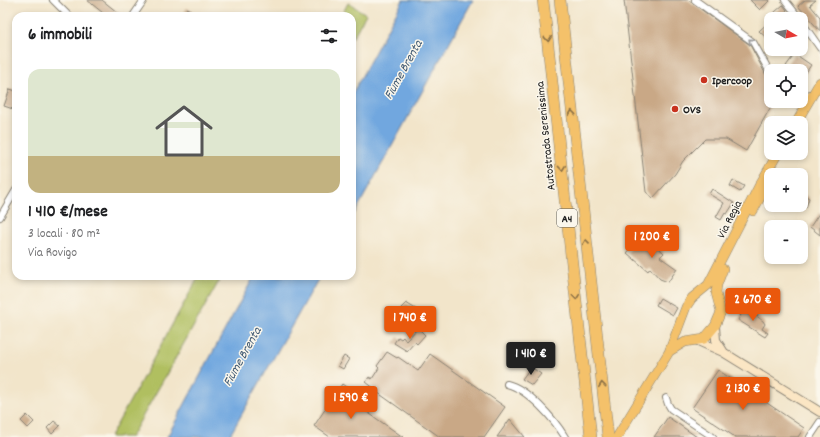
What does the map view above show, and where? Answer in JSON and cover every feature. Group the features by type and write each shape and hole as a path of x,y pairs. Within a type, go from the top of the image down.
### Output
{"highway":[{"name":"Autostrada Serenissima","path":"543,0 591,437"},
{"name":"A4","path":"560,0 608,437"}],"main road":[{"path":"806,116 817,93 820,82"},
{"path":"801,116 817,93"},
{"name":"Via Regia","path":"617,437 669,352 678,333 686,307 692,298 708,285 774,160"},
{"name":"Via Regia","path":"669,352 680,344 707,337 715,326 721,312 717,285 721,272 764,191"},
{"path":"699,293 706,292 718,299"},
{"path":"680,323 682,334 695,340"}],"street":[{"path":"54,0 65,12"},
{"path":"136,12 144,0"},
{"path":"695,0 753,42 765,64"},
{"path":"785,0 794,12"},
{"path":"808,31 820,48"},
{"path":"0,217 12,197"},
{"path":"715,326 716,340 723,352"},
{"path":"695,340 723,352 820,412"},
{"path":"506,384 516,387 528,396 549,416 564,437"},
{"path":"666,398 672,409 713,437"},
{"path":"810,437 820,422"}],"green space":[{"path":"348,3 366,14 356,32 356,12 343,12"},
{"path":"197,280 220,280 131,437 110,437"}],"water":[{"name":"Fiume Brenta","path":"403,0 473,0 356,211 356,87"},
{"name":"Fiume Brenta","path":"252,280 318,280 229,437 167,437"}],"building":[{"path":"87,0 102,0 117,12 102,12"},
{"path":"624,0 688,0 750,45 764,71 764,108 770,108 766,116 764,116 764,119 746,151 726,139 705,139 683,161 675,174 653,198 646,192"},
{"path":"750,0 770,0 760,10"},
{"path":"805,0 816,0 810,5 820,17 820,31 808,17 808,12 803,12 798,6"},
{"path":"783,5 787,10 785,12 775,12"},
{"path":"187,8 193,12 184,12"},
{"path":"764,26 764,36 759,31"},
{"path":"794,56 798,56 811,65 808,70 808,64 788,64"},
{"path":"10,89 12,90 12,109 4,106"},
{"path":"733,180 744,186 740,192 730,186"},
{"path":"712,189 734,203 721,220 716,217 724,203 709,194"},
{"path":"820,212 820,235 810,227"},
{"path":"643,234 664,253 660,257 677,269 668,282 660,279 650,268 648,271 627,253"},
{"path":"660,298 677,308 673,315 656,305"},
{"path":"406,303 419,311 418,314 421,316 418,321 401,308"},
{"path":"745,307 765,324 762,329 768,333 765,337 738,320"},
{"path":"418,328 425,335 417,344 415,342 407,351 394,343 398,337 401,339 403,337 406,341"},
{"path":"387,352 397,358 398,357 418,371 430,354 505,407 484,437 440,437 374,390 375,389 366,382 369,377 372,379 379,368 377,366"},
{"path":"344,356 349,359 343,369 338,366"},
{"path":"531,367 541,374 532,385 522,379"},
{"path":"718,370 804,428 798,437 735,437 692,408"},
{"path":"342,384 349,389 344,396 403,437 330,437 314,426"},
{"path":"27,415 34,422 28,428 21,421"},
{"path":"668,417 697,437 654,437"},
{"path":"510,419 525,437 497,437"},
{"path":"54,421 60,426 52,434 47,428"}],"place":[{"name":"Ipercoop","path":"704,80"},
{"name":"OVS","path":"675,109"}]}
